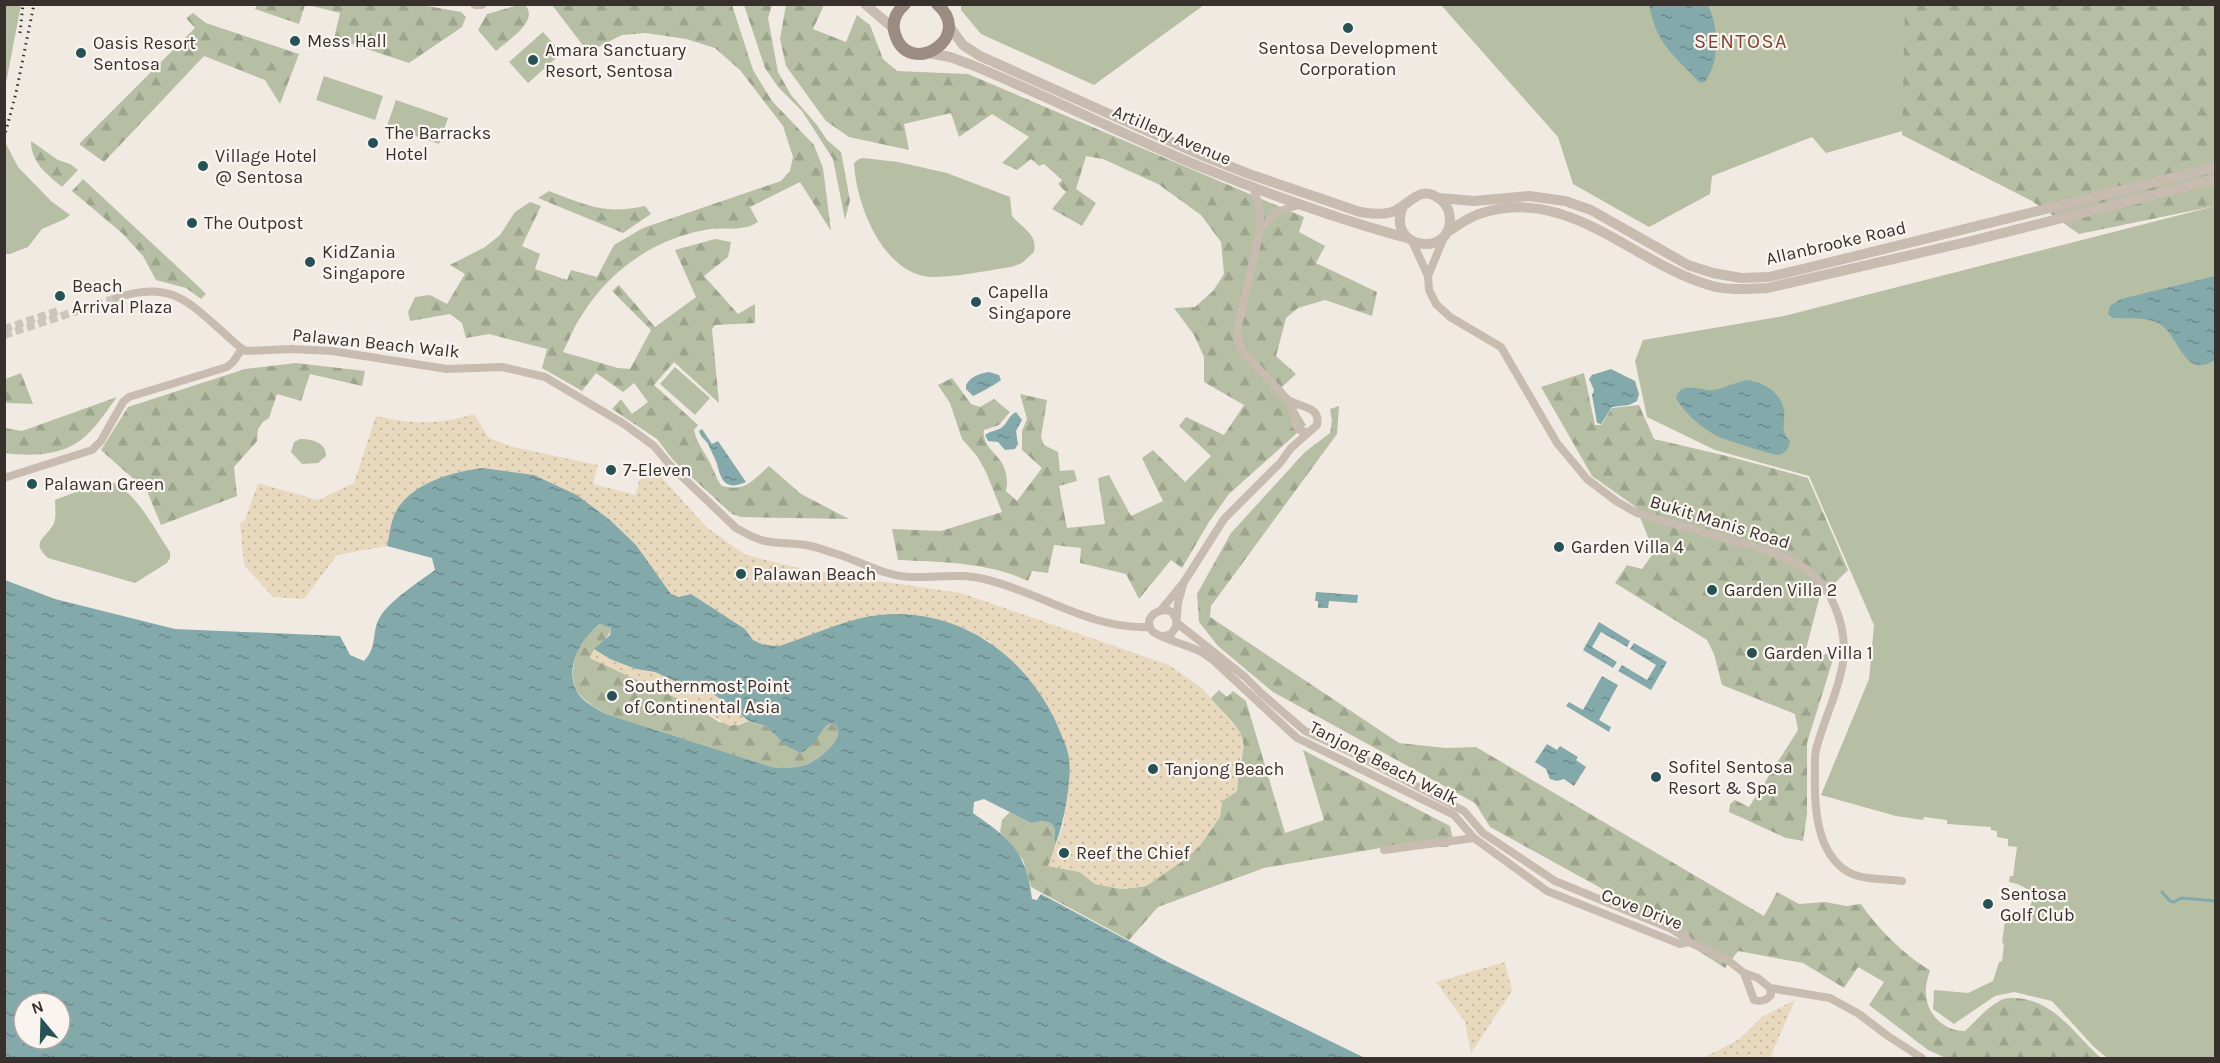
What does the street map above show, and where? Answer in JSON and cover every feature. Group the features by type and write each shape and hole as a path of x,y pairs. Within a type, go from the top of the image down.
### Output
{"main road":[{"path":"905,4 895,17 896,37 905,49 920,54 928,53 941,46 945,40 949,26 944,11 938,5"}],"street":[{"path":"475,4 482,4"},
{"path":"865,4 894,29"},
{"name":"Artillery Avenue","path":"949,26 963,45 980,56 1249,174 1360,212 1394,211 1419,195 1425,194 1438,198"},
{"name":"Artillery Avenue","path":"928,53 950,57 972,65 1200,166 1253,187 1425,245 1438,241 1445,234"},
{"name":"Allanbrooke Road","path":"1438,198 1474,201 1528,196 1565,201 1591,210 1688,265 1713,273 1741,278 1770,277 2216,167"},
{"name":"Allanbrooke Road","path":"1445,234 1477,214 1529,207 1552,210 1583,222 1684,276 1711,286 1749,289 1778,286 2216,179"},
{"path":"1161,610 1184,582 1224,519 1280,463 1291,448 1317,425 1318,417 1311,409 1288,400 1250,361 1238,341 1238,326 1260,230 1260,208 1253,187"},
{"path":"1428,276 1450,225 1449,210 1438,198"},
{"path":"1260,230 1276,212 1302,204"},
{"path":"1403,206 1399,222 1428,276"},
{"name":"Bukit Manis Road","path":"1428,276 1429,290 1436,304 1450,317 1501,347 1557,443 1587,479 1637,513 1788,558 1813,575 1830,595 1839,615 1845,641 1844,665 1816,748 1815,815 1822,837 1835,861 1850,873 1867,878 1902,881"},
{"path":"4,478 92,450 101,441 123,402 129,397 227,367 244,350 186,301 165,290 118,295"},
{"name":"Palawan Beach Walk","path":"244,350 332,351 447,369 502,367 545,377 624,424 654,446 670,465 736,528 747,534 765,541 819,549 875,570 896,575 963,576 985,579 1011,586 1077,614 1133,628 1150,627"},
{"path":"1288,400 1295,415 1296,426 1291,448"},
{"path":"1295,415 1304,408"},
{"path":"1296,426 1301,431 1308,432"},
{"path":"1176,621 1168,610 1156,611 1150,618 1150,627 1155,634 1164,636 1174,631 1184,582"},
{"name":"Tanjong Beach Walk","path":"1176,621 1305,731 1353,753 1464,811 1483,833 1555,881 1603,901"},
{"name":"Tanjong Beach Walk","path":"1164,636 1200,651 1241,684 1297,738 1454,815 1474,838 1546,891 1583,904"},
{"path":"1250,682 1255,699"},
{"path":"1384,850 1474,838"},
{"path":"1583,904 1586,894"},
{"name":"Cove Drive","path":"1603,901 1684,934 1689,942 1728,960 1744,973 1758,978 1770,988 1830,998 1859,1014 1922,1059"},
{"name":"Cove Drive","path":"1583,904 1680,944 1689,942"},
{"path":"1744,973 1754,1000 1764,1001 1769,998 1770,988"}],"green space":[{"path":"257,4 305,5 299,24 255,9"},
{"path":"416,4 461,12 466,17 462,27 409,63 334,38 340,13 308,5"},
{"path":"961,4 1204,5 1094,85 981,34 961,10"},
{"path":"4,5 21,5 5,88"},
{"path":"525,5 529,11 526,24 496,51 478,30 487,14"},
{"path":"552,5 732,5 753,70 772,101 814,145 823,168 831,231 800,182 750,207 758,222 752,225 705,230 668,241 634,259 605,284 579,319 563,352 618,368 630,369 651,330 612,291 619,285 655,327 696,297 675,250 715,239 731,242 728,257 704,276 738,314 755,304 755,323 715,325 712,329 719,403 674,362 654,385 698,425 694,430 697,440 722,486 737,488 748,484 769,466 801,494 849,519 741,517 732,514 674,461 657,439 612,409 621,399 632,414 648,402 634,383 623,392 596,373 582,391 542,368 547,349 489,334 466,338 462,323 450,314 410,321 408,312 415,297 430,295 447,304 465,274 450,265 485,247 500,235 515,212 530,202 541,206 522,246 540,254 535,269 567,280 571,270 597,277 614,245 643,228 781,181 790,171 793,157 783,126 740,70 715,48 686,39 646,33 622,35 588,52"},
{"path":"744,5 772,5 768,18 778,72 791,95 827,140 841,152 850,200 845,220 833,159 802,111 778,87 765,68"},
{"path":"786,5 824,5 813,29 846,42 857,15 870,25 883,59 897,71 968,74 1304,217 1299,232 1325,246 1316,263 1377,292 1372,316 1325,300 1298,308 1286,318 1276,356 1296,374 1282,387 1306,425 1229,494 1209,522 1182,568 1171,560 1139,599 1126,574 1080,563 1081,548 1054,545 1048,573 1032,571 1028,581 981,567 898,560 892,529 941,531 1002,512 986,472 977,456 962,439 950,403 938,385 952,378 971,404 980,407 994,399 1010,412 999,425 984,430 984,435 987,444 1004,466 1007,477 1006,491 1017,501 1042,468 1022,450 1022,431 1027,419 1020,394 1047,400 1041,437 1044,445 1058,452 1060,471 1074,470 1077,481 1059,486 1067,528 1105,524 1098,478 1109,475 1131,516 1163,501 1142,458 1153,450 1185,482 1211,456 1179,426 1186,417 1224,435 1244,405 1204,382 1204,357 1194,335 1174,308 1195,307 1213,291 1224,274 1221,242 1201,215 1158,184 1103,159 1086,156 1076,189 1096,203 1082,226 1052,209 1066,192 1058,184 1062,180 1044,164 1039,166 1031,159 1017,170 1002,163 1029,137 992,114 959,137 951,113 904,124 909,150 849,137 826,121 786,66 780,39"},
{"path":"1441,5 1918,5 1916,127 1826,153 1812,137 1712,176 1710,194 1649,227 1573,184 1558,137"},
{"path":"1905,5 2215,5 2215,206 2079,234 2032,201 1902,135"},
{"path":"193,13 206,23 299,54 280,104 265,80 204,56 104,162 79,144 195,28 186,18"},
{"path":"543,32 562,53 528,83 509,62"},
{"path":"324,76 383,96 375,120 316,100"},
{"path":"396,100 448,118 439,144 387,126"},
{"path":"4,140 18,167 51,201 70,215 42,229 28,247 10,254 4,254"},
{"path":"31,141 58,160 78,170 62,187 37,162"},
{"path":"863,158 898,162 947,173 1010,197 1012,216 1034,240 1034,252 1022,263 1011,267 966,274 931,277 908,270 894,260 883,246 865,214 854,163"},
{"path":"83,179 206,294 201,299 186,288 156,280 143,256 123,234 72,191"},
{"path":"549,191 606,209 631,209 645,206 651,214 623,233 538,198"},
{"path":"2215,206 2215,1058 2107,1058 2052,1001 2014,992 1995,996 1954,1024 1933,1009 1934,990 1968,993 1993,981 1999,962 2002,961 2006,913 2021,914 2028,909 2032,899 2031,894 2022,886 2009,882 2010,876 2013,876 2017,847 2008,846 2008,839 1997,837 1997,831 1991,830 1991,827 1947,824 1947,820 1924,817 1923,820 1896,816 1821,795 1869,679 1874,625 1809,476 1715,450 1647,417 1635,361 1643,340 1784,316"},
{"path":"296,363 365,371 362,386 310,374 301,401 277,394 269,418 258,429 257,441 234,467 237,496 161,525 147,491 101,450 128,407 245,369"},
{"path":"675,367 710,398 695,415 660,384"},
{"path":"21,373 33,404 7,403 5,399 5,379"},
{"path":"1584,373 1595,425 1601,425 1612,408 1639,405 1654,439 1808,478 1848,570 1819,599 1804,657 1835,653 1807,743 1807,814 1803,841 1786,838 1729,812 1730,804 1735,800 1749,807 1798,730 1795,714 1722,685 1714,654 1707,640 1615,583 1627,565 1642,569 1654,552 1636,507 1592,476 1541,387"},
{"path":"117,397 92,430 80,441 65,449 40,454 5,453 5,428 22,431"},
{"path":"1339,406 1337,434 1211,606 1210,617 1399,743 1446,748 1476,747 1764,916 1777,892 1799,904 1825,902 1846,906 1861,904 1892,941 1930,970 1926,988 1927,1002 1933,1015 1950,1028 1965,1031 1987,1010 2003,999 2028,1000 2052,1011 2101,1058 1946,1058 1928,1050 1869,1005 1884,982 1858,967 1844,988 1803,963 1738,951 1725,968 1599,887 1490,827 1475,803 1273,692 1218,646 1199,622 1197,594 1231,533 1305,452 1330,433 1332,421 1330,409"},
{"path":"300,439 321,444 326,456 318,463 302,464 291,452 294,442"},
{"path":"108,480 136,501 170,552 167,563 135,583 48,558 40,548 41,541 54,522 55,500"},
{"path":"601,624 611,628 610,632 590,658 696,707 719,722 739,725 749,721 766,726 789,747 801,753 827,725 833,723 838,734 825,752 808,764 775,768 606,714 588,703 579,694 573,677 575,656 580,644 586,635"},
{"path":"1219,690 1227,697 1233,691 1246,701 1285,833 1324,820 1303,750 1450,826 1453,840 1448,847 1415,842 1264,868 1158,907 1129,940 1031,887 1023,860 1000,832 1002,820 1010,812 1031,823 1042,821 1051,823 1055,829 1056,843 1049,866 1080,872 1095,884 1122,889 1146,886 1187,858 1201,844 1220,817 1222,801 1237,791 1242,754 1241,734 1210,699"}],"sand":[{"name":"Palawan Beach","path":"474,414 489,438 513,447 598,465 593,484 635,495 640,479 657,472 706,527 746,555 810,571 961,593 1169,665 1203,689 1240,732 1244,747 1240,760 1237,791 1222,801 1220,817 1201,844 1187,858 1146,886 1122,889 1095,884 1080,872 1048,866 1063,826 1069,759 989,641 963,628 934,619 865,618 779,646 764,645 753,640 745,629 691,595 679,597 671,594 636,545 577,495 534,475 483,468 393,517 387,546 337,555 304,599 273,597 244,565 240,523 245,520 258,483 318,500 354,483 376,416 401,421 437,422"},
{"path":"594,649 610,659 636,669 655,672 683,685 703,686 749,721 730,726 696,707 590,658"},
{"path":"1505,962 1512,991 1471,1053 1465,1022 1436,982"},
{"path":"1795,1000 1770,1058 1703,1058 1740,1039 1763,1016"}],"water":[{"path":"1649,5 1708,5 1712,14 1716,44 1713,64 1705,82 1698,81 1667,48 1656,30"},
{"path":"2215,276 2215,360 2204,365 2188,360 2171,335 2156,322 2113,318 2108,314 2110,306 2121,299"},
{"path":"1611,369 1635,381 1639,394 1637,401 1629,405 1612,407 1601,424 1597,423 1592,395 1594,390 1589,379 1592,375"},
{"path":"989,372 999,375 1001,380 973,396 966,389 970,379"},
{"path":"1747,380 1770,389 1782,403 1784,429 1790,441 1787,450 1779,455 1717,436 1694,420 1676,398 1682,389 1714,390"},
{"path":"1016,412 1022,420 1016,431 1018,444 1015,449 1005,450 998,442 988,441 985,435 1001,428"},
{"path":"702,429 712,444 718,441 746,482 729,485 723,480 708,444 700,434 699,431"},
{"path":"483,468 534,475 577,495 610,520 636,545 671,594 679,597 691,594 745,629 753,640 764,645 779,646 837,625 867,617 897,614 923,616 947,622 991,644 1011,659 1043,698 1055,720 1069,758 1067,801 1056,843 1055,829 1051,823 1042,821 1031,823 984,799 974,802 973,813 1006,839 1020,858 1032,899 1037,900 1041,894 1168,962 1365,1058 5,1058 5,580 55,599 175,629 340,636 350,655 364,661 373,645 377,623 384,611 435,570 432,558 387,546 393,518 399,506 419,488 457,473","holes":["600,624 611,628 610,635 594,649 610,659 636,669 655,672 683,685 703,686 749,721 766,726 788,747 801,753 812,744 827,725 833,723 838,734 831,746 808,764 775,768 606,714 582,698 576,690 572,672 577,653 593,630"]},
{"path":"1316,592 1358,595 1357,603 1329,601 1328,608 1318,608 1318,601 1315,601"},
{"path":"1599,622 1630,641 1627,647 1601,632 1592,647 1617,662 1613,668 1583,650"},
{"path":"1634,643 1667,662 1651,690 1618,671 1622,665 1647,680 1656,665 1630,649"},
{"path":"1602,676 1618,685 1599,720 1611,727 1609,732 1566,706 1569,702 1583,710"},
{"path":"1547,744 1557,750 1560,746 1578,757 1576,760 1586,767 1574,786 1564,779 1557,781 1550,779 1546,769 1535,762"}],"waterway":[{"path":"2216,718 2216,723"},
{"path":"2162,892 2174,902 2181,898 2216,901"}],"tunnel":[{"path":"4,335 116,298"},
{"path":"4,329 58,311"}],"railway":[{"path":"20,33 23,4"},
{"path":"4,138 16,93 34,4"}],"place":[{"name":"Sentosa Development Corporation","path":"1348,28"},
{"name":"Mess Hall","path":"295,41"},
{"name":"Oasis Resort Sentosa","path":"81,53"},
{"name":"Amara Sanctuary Resort, Sentosa","path":"533,60"},
{"name":"The Barracks Hotel","path":"373,143"},
{"name":"Village Hotel @ Sentosa","path":"203,166"},
{"name":"The Outpost","path":"192,223"},
{"name":"KidZania Singapore","path":"310,262"},
{"name":"Beach Arrival Plaza","path":"60,296"},
{"name":"Capella Singapore","path":"976,302"},
{"name":"7-Eleven","path":"611,470"},
{"name":"Palawan Green","path":"32,484"},
{"name":"Garden Villa 4","path":"1559,547"},
{"name":"Palawan Beach","path":"741,574"},
{"name":"Garden Villa 2","path":"1712,590"},
{"name":"Garden Villa 1","path":"1752,653"},
{"name":"Southernmost Point of Continental Asia","path":"612,696"},
{"name":"Tanjong Beach","path":"1153,769"},
{"name":"Sofitel Sentosa Resort & Spa","path":"1656,777"},
{"name":"Reef the Chief","path":"1064,853"},
{"name":"Sentosa Golf Club","path":"1988,904"}],"district":[{"name":"SENTOSA","path":"1741,41"}]}
